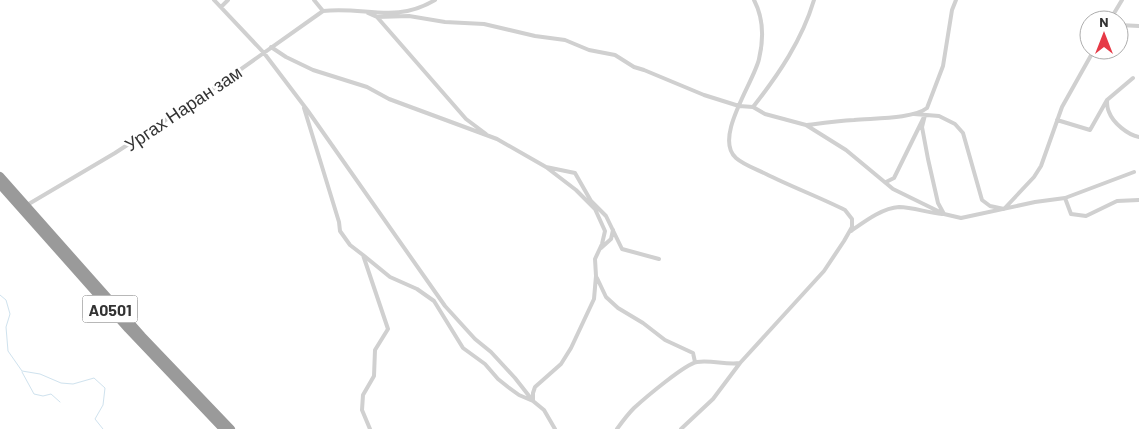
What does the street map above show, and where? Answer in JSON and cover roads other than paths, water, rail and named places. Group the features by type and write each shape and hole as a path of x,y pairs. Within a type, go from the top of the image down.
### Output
{"highway":[{"name":"A0501","path":"2,181 27,205 142,336 231,429"},
{"name":"A0501","path":"2,181 128,329 223,429"}],"street":[{"path":"214,0 264,53 396,234 445,306 475,339 491,352 533,401 544,410 555,429"},
{"path":"221,7 228,0"},
{"path":"314,0 323,11 341,9 382,14 401,13 419,8 435,0"},
{"path":"681,429 713,398 740,363 824,271 852,227 852,219 845,210 782,182 734,157 729,146 730,130 735,112 759,60 762,40 761,18 754,0"},
{"path":"753,107 795,46 808,22 814,0"},
{"path":"806,125 921,113 927,108 941,72 952,10 956,0"},
{"name":"Ургах Наран зам","path":"27,205 115,154 210,92 323,11"},
{"path":"368,13 377,17 466,119 489,136 546,167 576,190 613,229"},
{"path":"377,17 409,16 445,22 469,22 565,40 590,50 615,55 634,67 704,94 739,106 753,107 765,114 806,125 846,150 893,189 944,214"},
{"path":"272,47 286,57 313,70 367,87 389,99 489,136"},
{"path":"1004,209 1034,177 1041,166 1057,120 1089,60"},
{"path":"1057,120 1090,130 1106,100 1133,78"},
{"path":"1106,100 1109,114 1133,136 1139,137"},
{"path":"303,106 339,222 340,231 350,245 390,277 417,289 434,301 463,348 485,364 508,387 519,395 533,401"},
{"path":"914,114 939,116 955,124 963,133 982,200 990,206 1004,209"},
{"path":"886,182 894,178 925,115"},
{"path":"925,115 922,128 928,160 938,203 944,214"},
{"path":"546,167 575,173 591,201 606,216 622,249 658,259"},
{"path":"849,232 877,215 893,208 901,207 961,218 1035,202 1065,198 1134,172"},
{"path":"1065,198 1071,214 1086,216 1117,201 1139,200"},
{"path":"533,401 535,387 561,364 571,348 594,300 595,259 604,237 604,231 595,209"},
{"path":"599,250 611,239 613,229"},
{"path":"363,255 388,329 375,350 374,376 363,395 362,410 370,429"},
{"path":"596,276 606,297 618,308 643,323 665,340 692,353 695,362"},
{"path":"617,429 633,409 695,362 740,363"}],"waterway":[{"path":"0,295 6,300 10,314 6,327 8,351 22,371 40,374 61,383 73,384 94,378 105,388 103,405 95,419 103,429"},
{"path":"22,372 34,394 43,396 51,394 60,402"}]}
